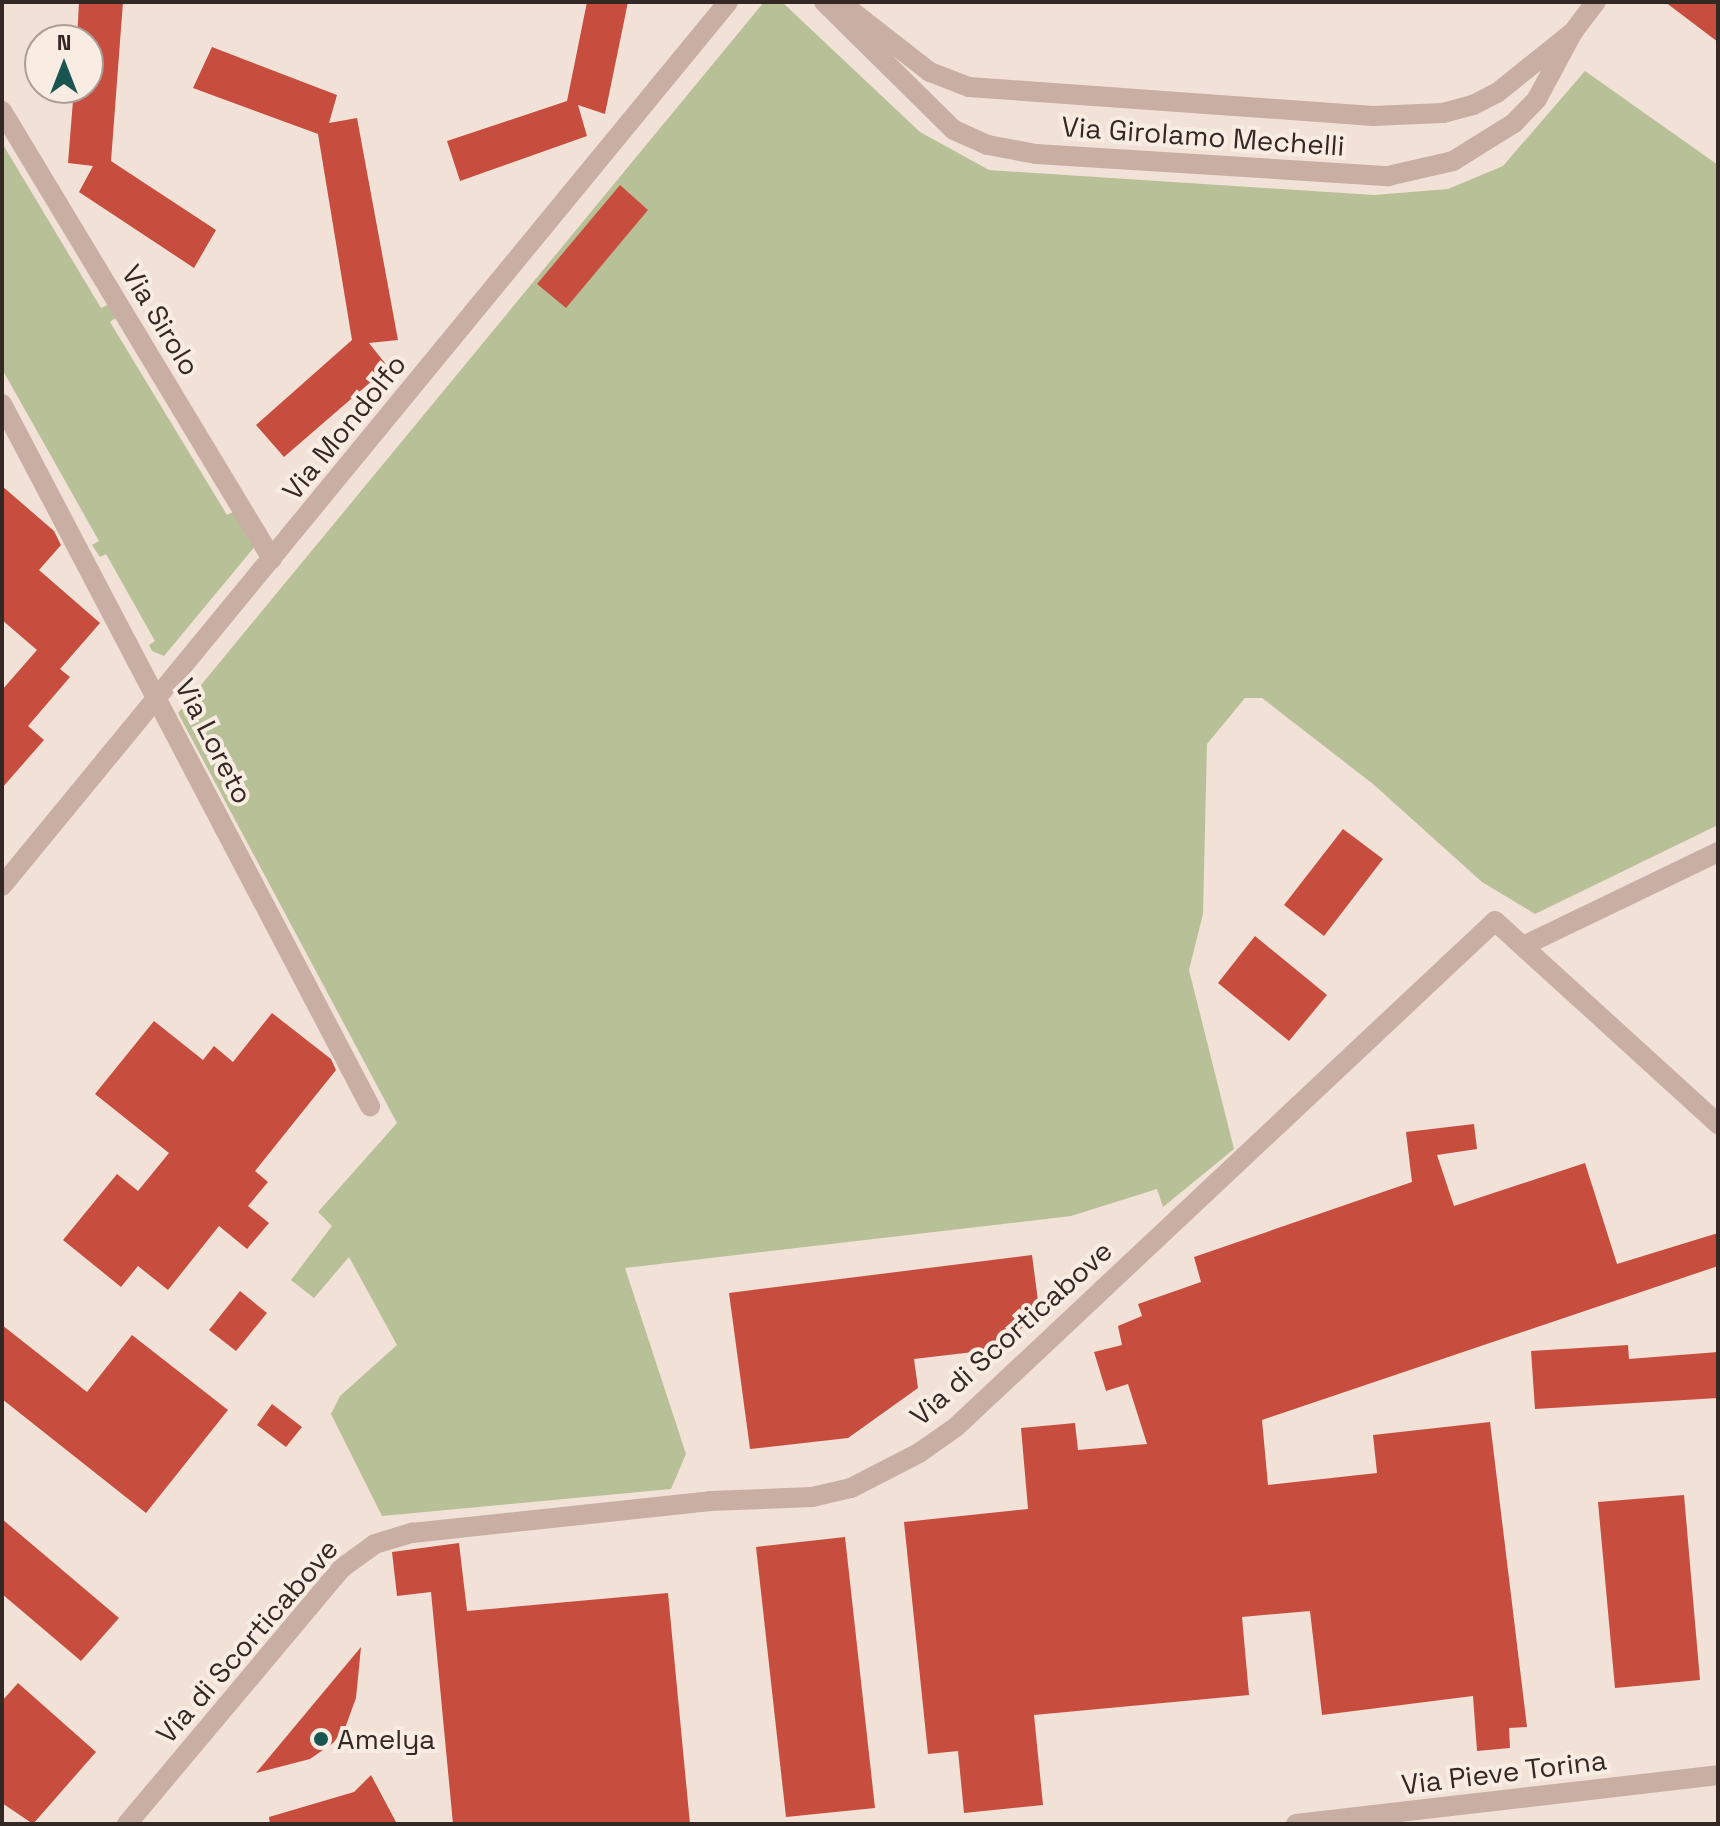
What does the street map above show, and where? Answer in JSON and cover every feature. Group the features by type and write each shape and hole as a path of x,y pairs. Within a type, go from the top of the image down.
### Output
{"street":[{"name":"Via Mondolfo","path":"2,886 728,2"},
{"name":"Via Girolamo Mechelli","path":"824,2 954,130 988,145 1036,154 1388,176 1453,161 1514,123 1537,99 1573,32 1596,2"},
{"name":"Via Girolamo Mechelli","path":"840,2 930,72 969,87 1373,116 1443,113 1473,105 1497,93 1573,32"},
{"name":"Via Sirolo","path":"2,111 272,559"},
{"name":"Via Loreto","path":"2,404 160,697 370,1106"},
{"path":"1523,946 1718,852"},
{"name":"Via di Scorticabove","path":"127,1824 342,1568 375,1544 412,1533 694,1502 812,1497 851,1488 919,1453 956,1427 1495,921 1718,1124"},
{"name":"Via Pieve Torina","path":"1296,1824 1718,1775"}],"green space":[{"path":"764,2 782,2 920,132 989,170 1374,195 1448,189 1503,166 1585,71 1718,165 1718,825 1535,914 1482,882 1373,784 1262,698 1245,698 1207,744 1203,914 1189,970 1234,1149 1163,1207 1157,1189 1071,1216 625,1268 686,1454 671,1489 382,1516 331,1414 340,1396 397,1345 349,1257 314,1298 291,1280 332,1226 318,1212 397,1123 178,713"},
{"path":"2,143 101,308 109,304 117,317 110,322 227,515 235,511 256,545 164,656 152,651 149,645 155,641 106,554 100,557 92,545 99,541 2,369"}],"building":[{"path":"79,2 123,2 111,161 216,230 194,268 79,192 93,166 68,163 73,104 104,104 104,24 78,24"},
{"path":"587,2 628,2 605,114 578,105 587,136 460,181 447,141 567,101"},
{"path":"1665,2 1718,2 1718,42"},
{"path":"212,47 337,95 329,123 357,118 398,340 369,343 388,367 284,457 256,425 352,340 318,134 193,88"},
{"path":"620,185 648,210 566,308 537,284"},
{"path":"2,486 54,531 61,545 39,570 100,623 60,669 70,677 28,726 44,740 2,788 2,690 37,650 2,620"},
{"path":"1343,829 1383,859 1324,936 1284,905"},
{"path":"1255,936 1327,995 1289,1041 1218,983"},
{"path":"272,1013 331,1059 336,1070 255,1171 268,1182 248,1206 269,1223 247,1249 219,1226 168,1290 138,1266 121,1287 63,1240 117,1174 138,1191 169,1153 95,1094 154,1021 203,1060 214,1046 233,1062"},
{"path":"1474,1124 1477,1149 1437,1155 1454,1206 1585,1163 1617,1264 1718,1233 1718,1266 1262,1420 1268,1485 1377,1473 1373,1435 1490,1422 1527,1727 1509,1728 1510,1748 1477,1751 1473,1696 1322,1715 1310,1611 1242,1617 1249,1695 1034,1715 1043,1805 964,1813 958,1751 928,1754 904,1522 1028,1509 1021,1428 1075,1423 1078,1450 1147,1444 1128,1384 1106,1391 1094,1352 1122,1345 1118,1326 1142,1316 1138,1304 1201,1282 1194,1257 1412,1182 1406,1132"},
{"path":"1032,1255 1040,1316 1005,1339 1007,1348 914,1359 918,1388 848,1438 750,1449 729,1293"},
{"path":"240,1291 267,1313 236,1351 209,1330"},
{"path":"2,1325 87,1392 132,1335 228,1410 146,1513 2,1399"},
{"path":"1628,1345 1629,1359 1718,1352 1718,1398 1535,1409 1531,1351"},
{"path":"272,1404 302,1427 286,1447 257,1425"},
{"path":"1684,1495 1700,1680 1615,1688 1598,1502"},
{"path":"2,1519 119,1618 81,1661 2,1594"},
{"path":"845,1537 875,1808 786,1817 756,1547"},
{"path":"459,1543 467,1611 668,1593 690,1824 453,1824 431,1592 397,1596 392,1552"},
{"path":"361,1647 356,1698 345,1728 333,1743 310,1759 256,1773"},
{"path":"18,1683 96,1752 33,1824 2,1803 2,1701"},
{"path":"371,1775 397,1824 270,1824 269,1817 354,1792"}],"place":[{"name":"Amelya","path":"321,1739"}]}
